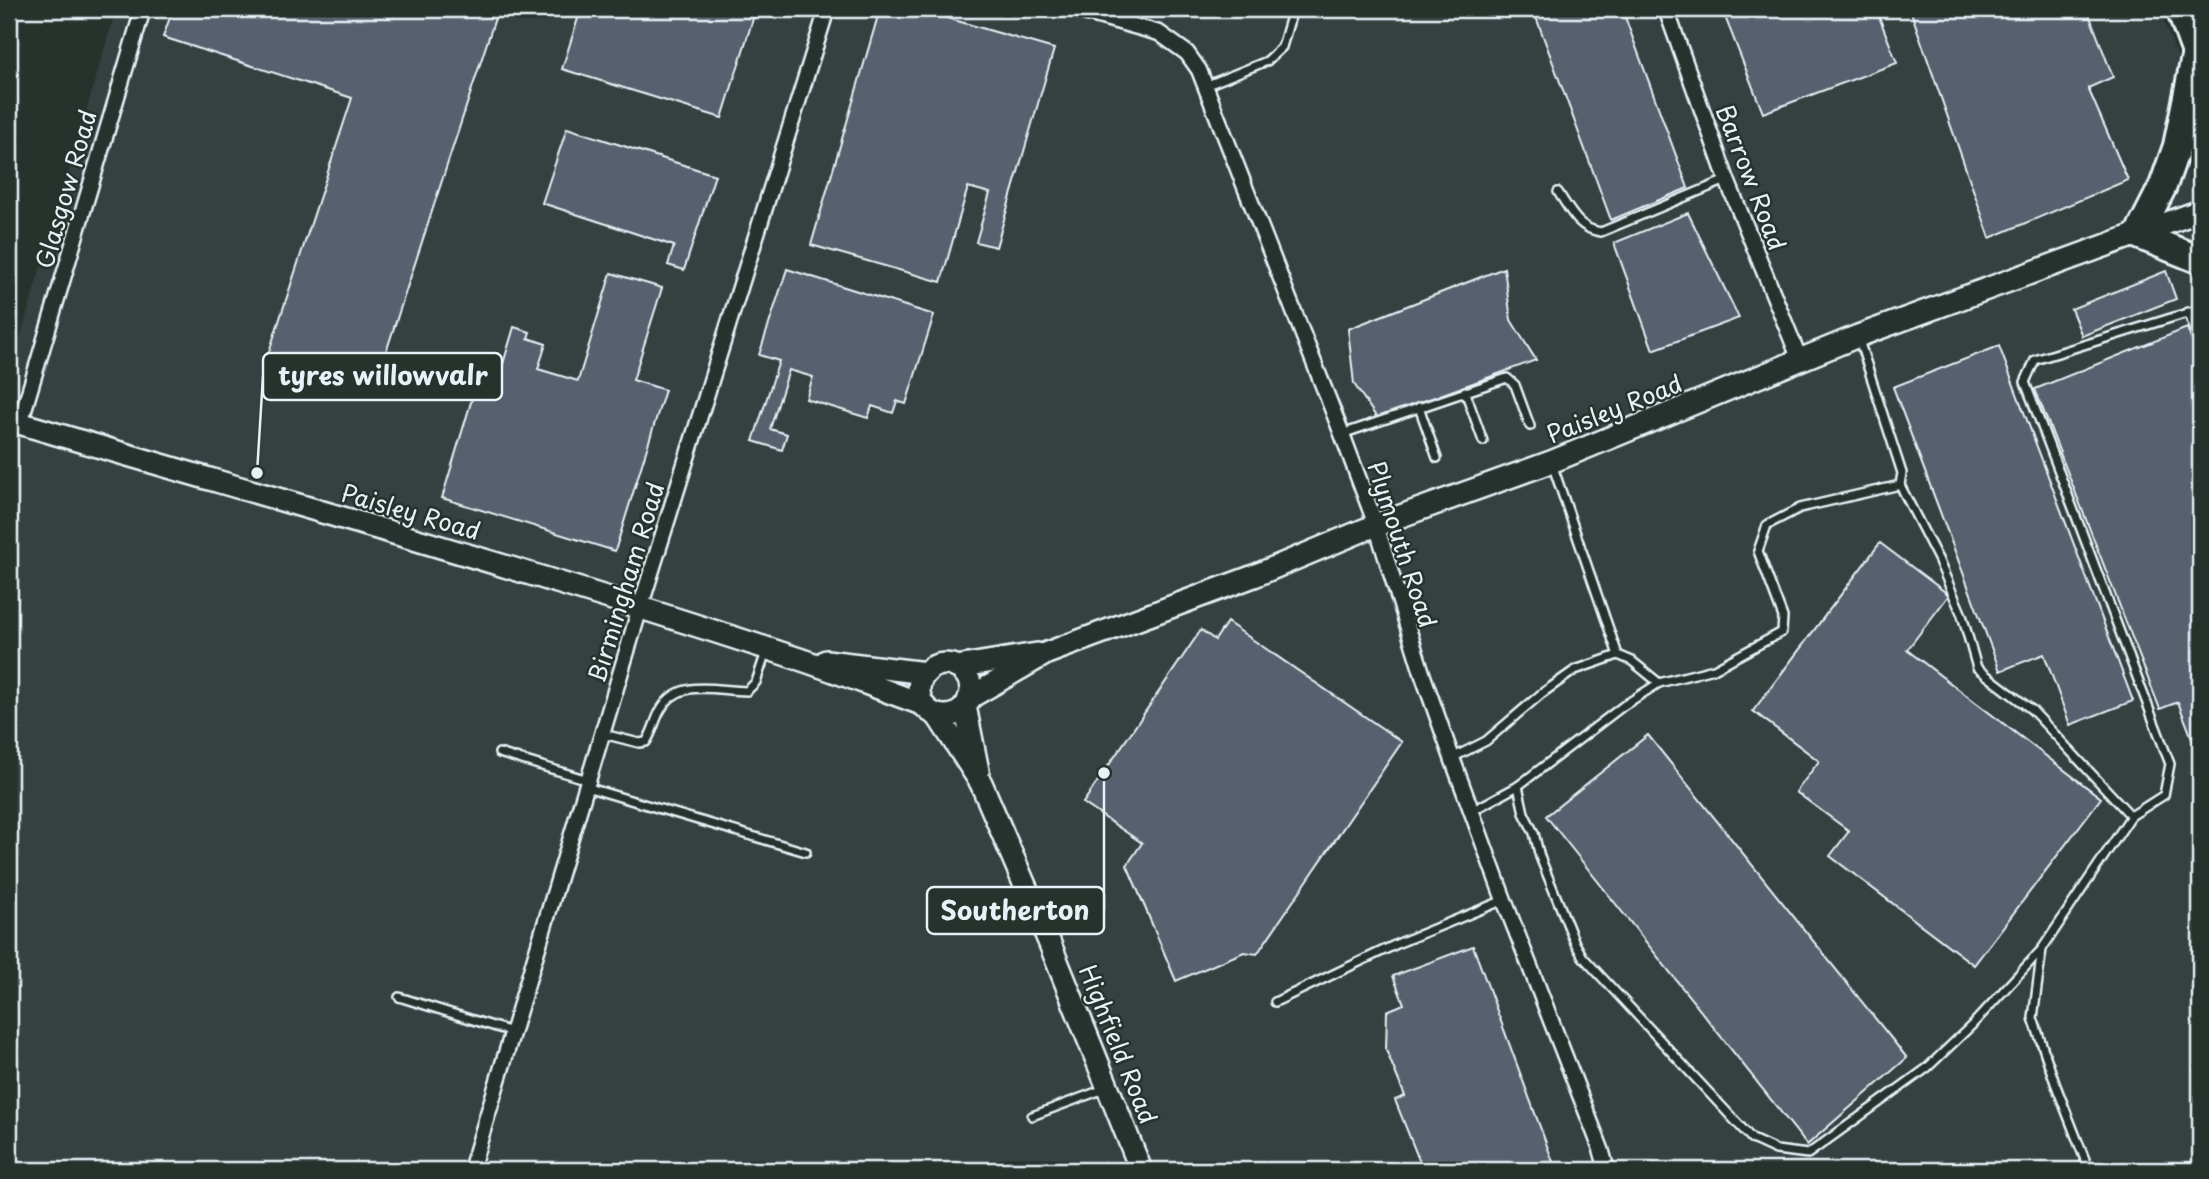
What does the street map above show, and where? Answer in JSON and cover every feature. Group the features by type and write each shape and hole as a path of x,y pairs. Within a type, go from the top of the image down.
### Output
{"highway":[{"path":"2180,9 2198,58 2177,146 2163,186 2137,236 2200,260"}],"main road":[{"name":"Paisley Road","path":"967,702 1047,653 1254,576 1376,525 1551,462 1858,336 2200,211"},
{"name":"Paisley Road","path":"14,422 440,546 796,657 930,710"},
{"name":"Paisley Road","path":"956,667 1047,653"},
{"name":"Paisley Road","path":"796,657 926,673"},
{"path":"944,665 956,667 967,677 971,691 967,702 953,715 930,710 919,688 926,673 944,665"},
{"name":"Highfield Road","path":"967,702 981,783"},
{"name":"Highfield Road","path":"930,710 981,783 1048,939 1141,1170"}],"street":[{"name":"Glasgow Road","path":"14,422 143,9"},
{"name":"Birmingham Road","path":"471,1170 640,608 827,9"},
{"name":"Plymouth Road","path":"1073,9 1158,33 1187,53 1199,70 1376,525 1423,676 1452,758 1607,1170"},
{"name":"Barrow Road","path":"1665,9 1727,180 1800,360"}],"lane":[{"path":"1206,86 1267,61 1282,47 1293,9"},
{"path":"1558,192 1579,224 1601,232 1727,180"},
{"path":"1518,786 1524,813 1534,832 1540,857 1583,957 1752,1139 1776,1150 1808,1154 1927,1068 1971,1026 2042,949 2131,816 2164,795 2170,764 2025,382 2035,360 2200,309"},
{"path":"2188,312 2200,343"},
{"path":"1858,336 1902,473 1900,485 1938,559 1962,615 1977,668 2032,710 2131,816"},
{"path":"1342,434 1507,378 1515,385 1530,426"},
{"path":"1465,391 1483,441"},
{"path":"1419,407 1437,458"},
{"path":"1551,462 1618,655"},
{"path":"1472,811 1518,786 1623,706 1659,683 1714,669 1782,632 1783,617 1758,551 1767,526 1800,508 1900,485"},
{"path":"602,734 639,743 646,742 653,732 660,712 680,690 693,688 747,691 756,682 767,648"},
{"path":"1452,758 1486,741 1541,694 1575,670 1618,655 1632,661 1659,683"},
{"path":"499,753 806,852"},
{"path":"1275,1002 1399,943 1504,900"},
{"path":"2042,949 2034,1018 2055,1083 2089,1170"},
{"path":"399,998 512,1032"},
{"path":"1032,1116 1107,1088"}],"shaded area":[{"path":"116,9 2159,9 2200,116 2200,1170 9,1170 9,376"}],"building":[{"path":"173,9 498,9 373,392 267,358 352,98 163,37"},
{"path":"581,9 756,9 722,118 562,69"},
{"path":"880,9 916,9 1054,49 996,247 976,242 990,193 968,187 941,282 811,245"},
{"path":"1533,9 1622,9 1688,188 1611,220"},
{"path":"1722,9 1876,9 1897,63 1763,113"},
{"path":"1910,9 2087,9 2113,77 2088,88 2128,180 1990,238"},
{"path":"567,128 715,175 684,270 668,265 674,246 542,203"},
{"path":"1688,213 1739,318 1653,350 1614,243"},
{"path":"1504,268 1511,320 1536,360 1377,418 1354,384 1348,329"},
{"path":"787,269 934,315 906,404 897,401 893,413 872,406 868,418 806,399 813,377 789,370 770,429 787,434 782,450 753,441 779,361 759,355"},
{"path":"2166,271 2176,299 2082,336 2071,309"},
{"path":"611,273 662,288 633,380 665,390 615,551 442,498 478,379 497,384 514,327 530,332 528,338 546,344 538,369 578,381"},
{"path":"2187,328 2200,363 2200,759 2178,702 2160,709 2035,389"},
{"path":"1999,346 2133,701 2070,725 2044,654 2000,671 1893,387"},
{"path":"1880,543 1949,595 1907,650 2101,798 1974,965 1830,856 1849,831 1796,792 1819,761 1753,711"},
{"path":"1227,622 1402,742 1257,954 1244,952 1176,981 1127,865 1142,843 1083,803 1201,630 1215,640"},
{"path":"1648,735 1907,1058 1807,1145 1546,816"},
{"path":"1473,946 1556,1170 1423,1170 1395,1100 1405,1096 1386,1050 1387,1011 1404,1004 1393,976"}],"place":[{"name":"tyres willowvalr","path":"257,473"},
{"name":"Southerton","path":"1104,773"}]}
